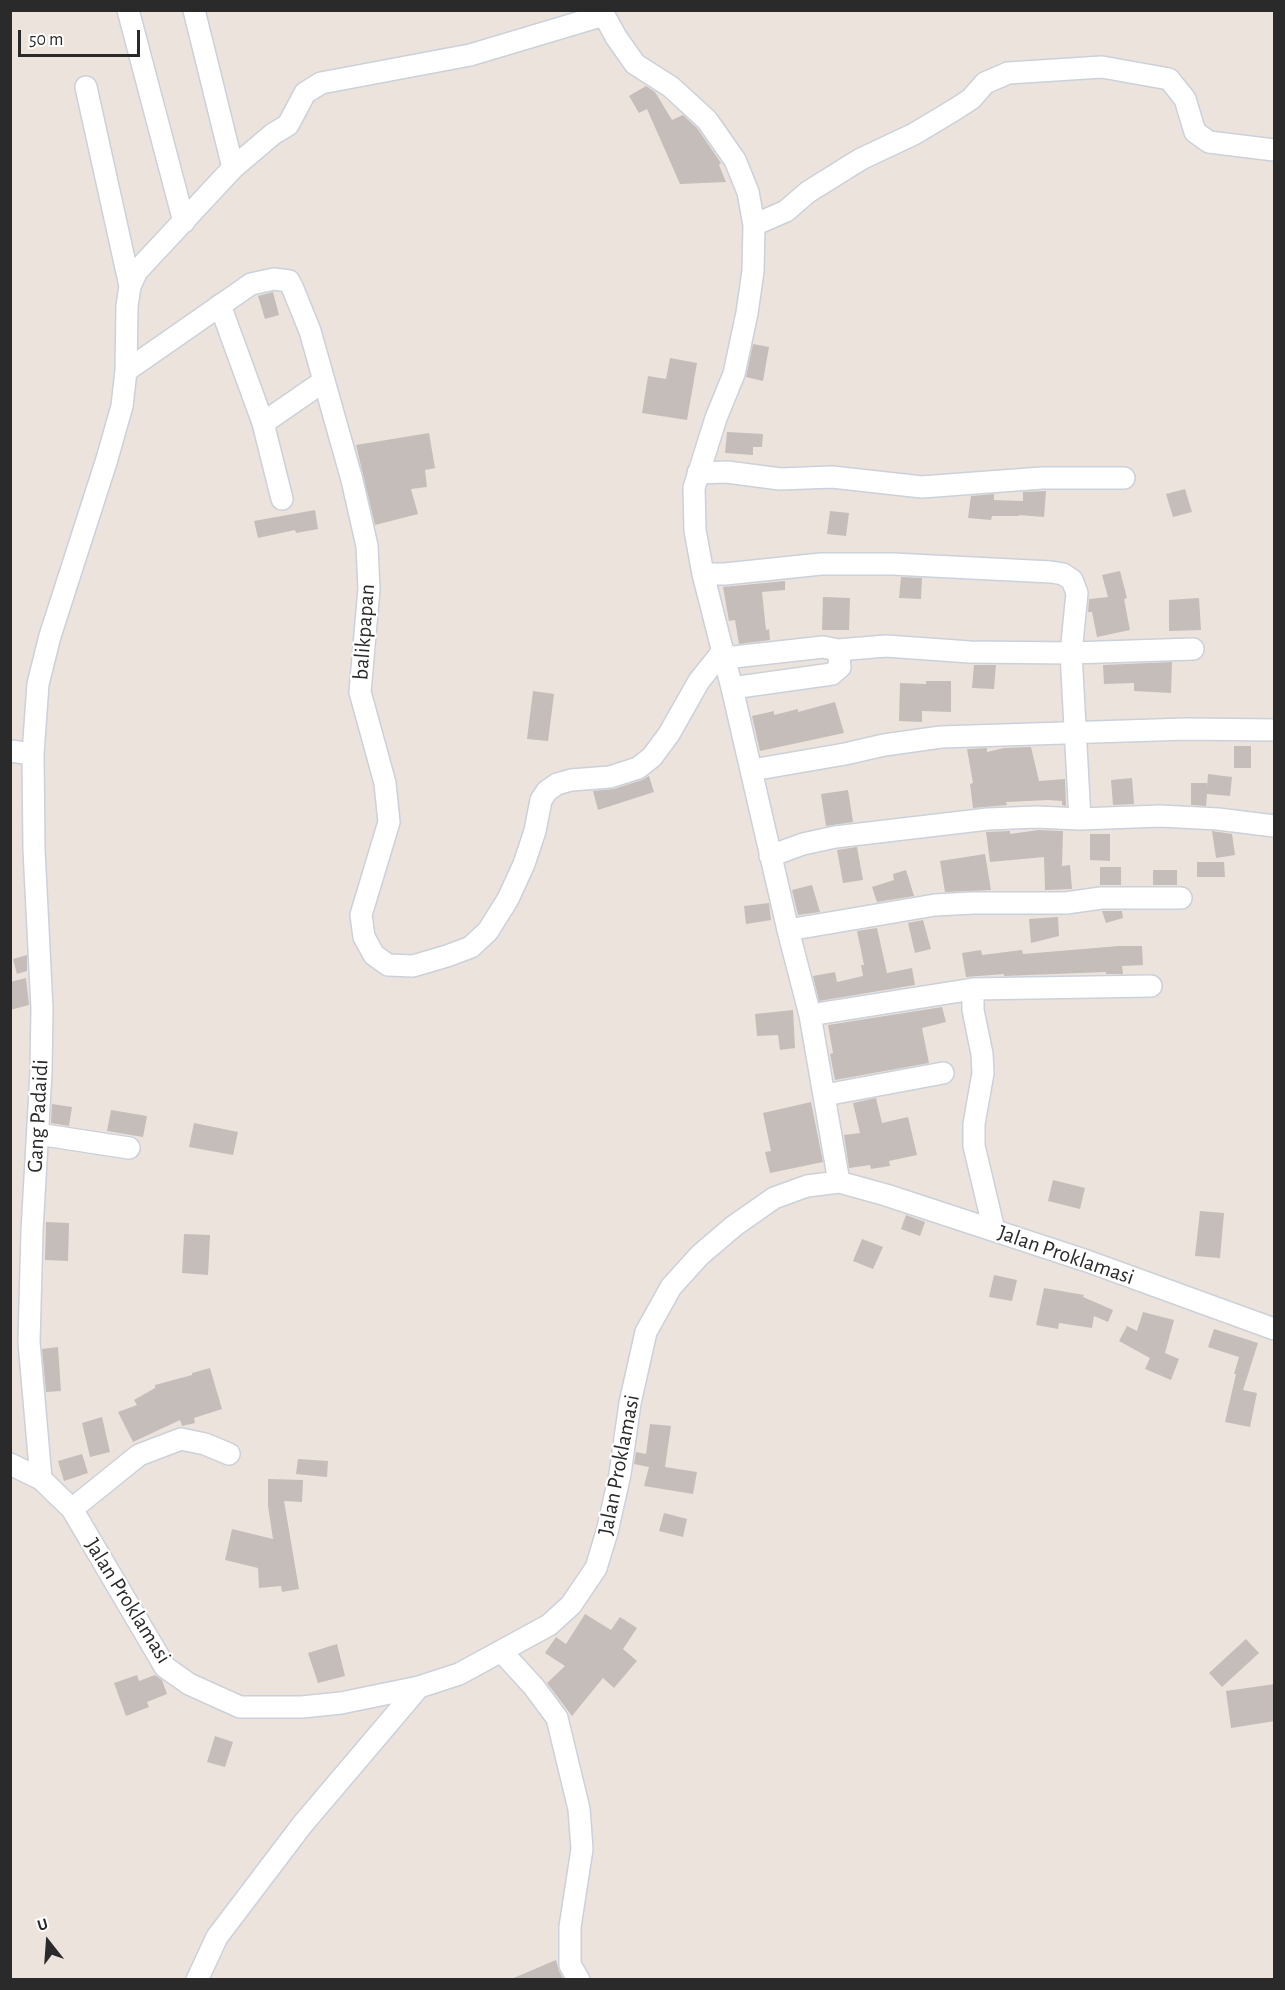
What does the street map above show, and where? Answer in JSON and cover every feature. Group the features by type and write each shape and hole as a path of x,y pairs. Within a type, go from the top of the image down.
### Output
{"street":[{"path":"128,10 184,222"},
{"path":"194,10 233,168"},
{"path":"130,286 137,271 233,168 273,134 288,125 305,93 321,83 470,55 604,13 616,37 635,64 671,87 708,120 735,160 748,192 754,225 753,271 734,374 716,418 694,488 695,530 703,574 810,1015 839,1182"},
{"path":"754,225 786,211 808,192 861,159 914,134 971,99 985,83 1008,74 1102,67 1169,79 1185,99 1196,132 1209,142 1275,150"},
{"path":"86,87 130,286"},
{"name":"balikpapan","path":"126,371 251,284 274,279 289,281 310,331 352,480 366,546 369,589 360,692 385,783 389,822 361,915 364,937 374,955 388,965 413,966 471,947 488,931 508,899 528,853 541,800 547,791 557,784 571,780 610,777 638,768 645,763 669,734 699,681 724,654"},
{"name":"Gang Padaidi","path":"41,1479 30,1342 32,1231 42,1008 34,850 33,754 38,684 122,406 130,286"},
{"path":"220,305 263,423 282,499"},
{"path":"263,423 324,381"},
{"path":"698,473 727,472 780,479 832,477 922,487 1042,478 1124,478"},
{"path":"703,574 832,564 904,565 1063,574 1072,580 1077,593 1071,653 1080,819"},
{"path":"724,654 823,647 838,650 886,646 970,652 1071,653 1193,649"},
{"path":"732,688 832,674 840,667 838,650"},
{"path":"752,770 884,745 941,737 1186,729 1275,730"},
{"path":"10,751 33,754"},
{"path":"770,856 803,844 835,837 988,819 1160,816 1218,819 1275,826"},
{"path":"788,930 935,905 1066,903 1101,898 1181,898"},
{"path":"810,1015 973,989 1152,986"},
{"path":"973,989 973,1010 982,1054 983,1073 974,1146 994,1230"},
{"path":"825,1095 943,1073"},
{"path":"38,1134 129,1148"},
{"name":"Jalan Proklamasi","path":"10,1464 41,1479 72,1509 165,1666 189,1684 240,1707 302,1707 341,1703 418,1687 459,1674 549,1625 571,1605 596,1568 607,1532 620,1474 630,1403 646,1332 671,1287 700,1255 734,1226 774,1198 807,1186 839,1182 1087,1261 1275,1329"},
{"path":"72,1509 139,1455 181,1438 205,1444 228,1454"},
{"path":"502,1652 534,1687 557,1718 579,1809 582,1849 570,1937 570,1965 579,1980"},
{"path":"197,1980 216,1937 302,1825 418,1687"}],"building":[{"path":"646,86 655,92 672,120 683,115 697,128 721,163 719,165 726,182 680,184 647,109 639,113 629,96"},
{"path":"273,292 279,315 265,319 258,296"},
{"path":"753,344 769,347 763,381 746,377"},
{"path":"670,358 697,363 687,420 642,413 648,376 666,379"},
{"path":"727,432 763,434 762,447 753,447 753,455 725,453"},
{"path":"429,433 435,468 425,470 427,487 411,489 418,514 375,525 356,445"},
{"path":"1185,489 1192,512 1173,517 1166,494"},
{"path":"1046,491 1044,517 1019,515 992,516 991,520 968,518 971,496 994,494 994,500 1023,501 1023,492"},
{"path":"315,510 318,529 296,533 295,530 258,538 254,521"},
{"path":"830,511 849,513 846,536 827,534"},
{"path":"1120,571 1127,598 1124,599 1130,630 1097,637 1092,612 1088,612 1089,599 1108,597 1102,575"},
{"path":"901,577 922,578 921,599 899,598"},
{"path":"785,581 785,590 762,592 766,630 769,629 770,640 739,644 735,620 729,621 723,587"},
{"path":"823,597 850,598 849,630 822,630"},
{"path":"1199,598 1201,630 1169,631 1169,600"},
{"path":"1172,662 1171,693 1134,691 1134,683 1104,684 1103,665"},
{"path":"974,665 996,665 994,689 972,688"},
{"path":"926,681 951,681 951,712 922,711 922,722 899,721 900,683 926,684"},
{"path":"533,691 554,694 548,741 527,739"},
{"path":"835,702 844,733 760,751 752,716 774,711 774,715 798,709 798,712"},
{"path":"1234,746 1251,746 1251,768 1234,768"},
{"path":"1031,747 1039,781 1065,779 1066,806 1062,805 1062,801 1048,800 1006,802 1007,805 973,808 970,784 973,783 967,749 987,748 987,752 1004,748"},
{"path":"1208,774 1232,777 1230,796 1207,794 1206,806 1191,805 1191,783 1207,783 1207,788"},
{"path":"649,776 654,792 598,810 593,791 614,789"},
{"path":"1132,778 1134,804 1113,805 1111,780"},
{"path":"848,790 853,822 826,826 821,794"},
{"path":"1039,830 1063,831 1062,866 1070,865 1072,889 1045,890 1044,857 990,862 986,832 1010,831 1010,834"},
{"path":"1212,831 1232,834 1235,855 1216,858"},
{"path":"1090,834 1110,834 1110,861 1090,860"},
{"path":"857,847 863,880 843,883 837,850"},
{"path":"985,854 991,890 945,892 940,861"},
{"path":"1197,862 1224,862 1225,877 1197,877"},
{"path":"1100,867 1121,867 1121,885 1100,885"},
{"path":"906,870 914,896 877,902 872,887 894,880 893,874"},
{"path":"1153,870 1177,870 1177,885 1153,885"},
{"path":"812,885 820,912 798,915 792,890"},
{"path":"769,903 771,920 746,924 744,906"},
{"path":"1102,911 1122,911 1123,918 1106,923"},
{"path":"1058,917 1059,936 1031,943 1029,919"},
{"path":"923,920 931,949 915,953 908,923"},
{"path":"877,928 887,973 912,968 915,985 819,1001 813,976 835,972 837,982 863,976 861,965 864,965 857,931"},
{"path":"1142,946 1143,965 1122,966 1123,974 1106,974 1106,972 966,977 962,953 981,950 982,955 1022,950 1023,954"},
{"path":"27,955 27,971 17,974 13,959"},
{"path":"26,978 29,1005 10,1010 10,982"},
{"path":"942,1007 946,1022 922,1028 929,1063 835,1080 828,1025"},
{"path":"793,1010 795,1048 780,1050 778,1035 757,1036 755,1014"},
{"path":"876,1098 882,1123 908,1117 917,1155 889,1161 890,1166 871,1169 870,1165 849,1168 844,1135 860,1133 853,1103"},
{"path":"811,1102 823,1162 770,1173 765,1152 771,1151 763,1113"},
{"path":"52,1104 72,1107 69,1126 51,1123"},
{"path":"111,1110 147,1116 143,1137 107,1131"},
{"path":"194,1123 238,1132 233,1155 189,1147"},
{"path":"1053,1180 1085,1188 1080,1209 1048,1201"},
{"path":"1200,1211 1224,1213 1220,1258 1195,1256"},
{"path":"906,1215 925,1222 920,1236 901,1229"},
{"path":"46,1222 69,1223 68,1261 45,1260"},
{"path":"184,1234 210,1235 208,1275 182,1273"},
{"path":"862,1239 883,1247 873,1269 853,1261"},
{"path":"994,1275 1017,1280 1012,1301 989,1297"},
{"path":"1044,1288 1084,1295 1083,1297 1113,1310 1108,1322 1094,1316 1092,1328 1059,1323 1058,1329 1036,1325"},
{"path":"1143,1312 1174,1320 1165,1353 1179,1359 1171,1380 1145,1369 1150,1358 1119,1341 1127,1326 1137,1331"},
{"path":"1214,1329 1258,1343 1243,1390 1257,1393 1250,1427 1225,1422 1239,1357 1208,1347"},
{"path":"58,1347 61,1391 46,1392 42,1349"},
{"path":"210,1368 222,1409 194,1418 195,1423 182,1426 180,1420 133,1442 118,1412 137,1405 134,1400 155,1388 155,1385"},
{"path":"102,1417 110,1452 90,1457 82,1423"},
{"path":"650,1424 671,1426 665,1467 697,1472 693,1494 644,1486 649,1467 634,1464 636,1452 646,1454"},
{"path":"82,1454 88,1473 64,1481 58,1461"},
{"path":"298,1459 328,1461 327,1477 296,1474"},
{"path":"268,1479 303,1480 302,1502 284,1501 299,1589 282,1592 281,1586 259,1588 258,1568 225,1560 232,1529 273,1539 268,1506"},
{"path":"664,1513 687,1519 683,1537 659,1531"},
{"path":"585,1614 611,1630 620,1617 637,1628 623,1649 637,1661 614,1688 603,1678 572,1716 547,1683 565,1666 545,1653 556,1637 566,1644"},
{"path":"1246,1639 1259,1653 1222,1687 1209,1673"},
{"path":"337,1644 345,1676 318,1683 308,1653"},
{"path":"137,1675 139,1681 155,1675 162,1680 167,1694 147,1702 149,1707 126,1716 114,1683"},
{"path":"1275,1684 1275,1721 1231,1728 1226,1691"},
{"path":"215,1736 233,1742 225,1767 207,1762"},
{"path":"556,1960 564,1980 509,1980"}]}
